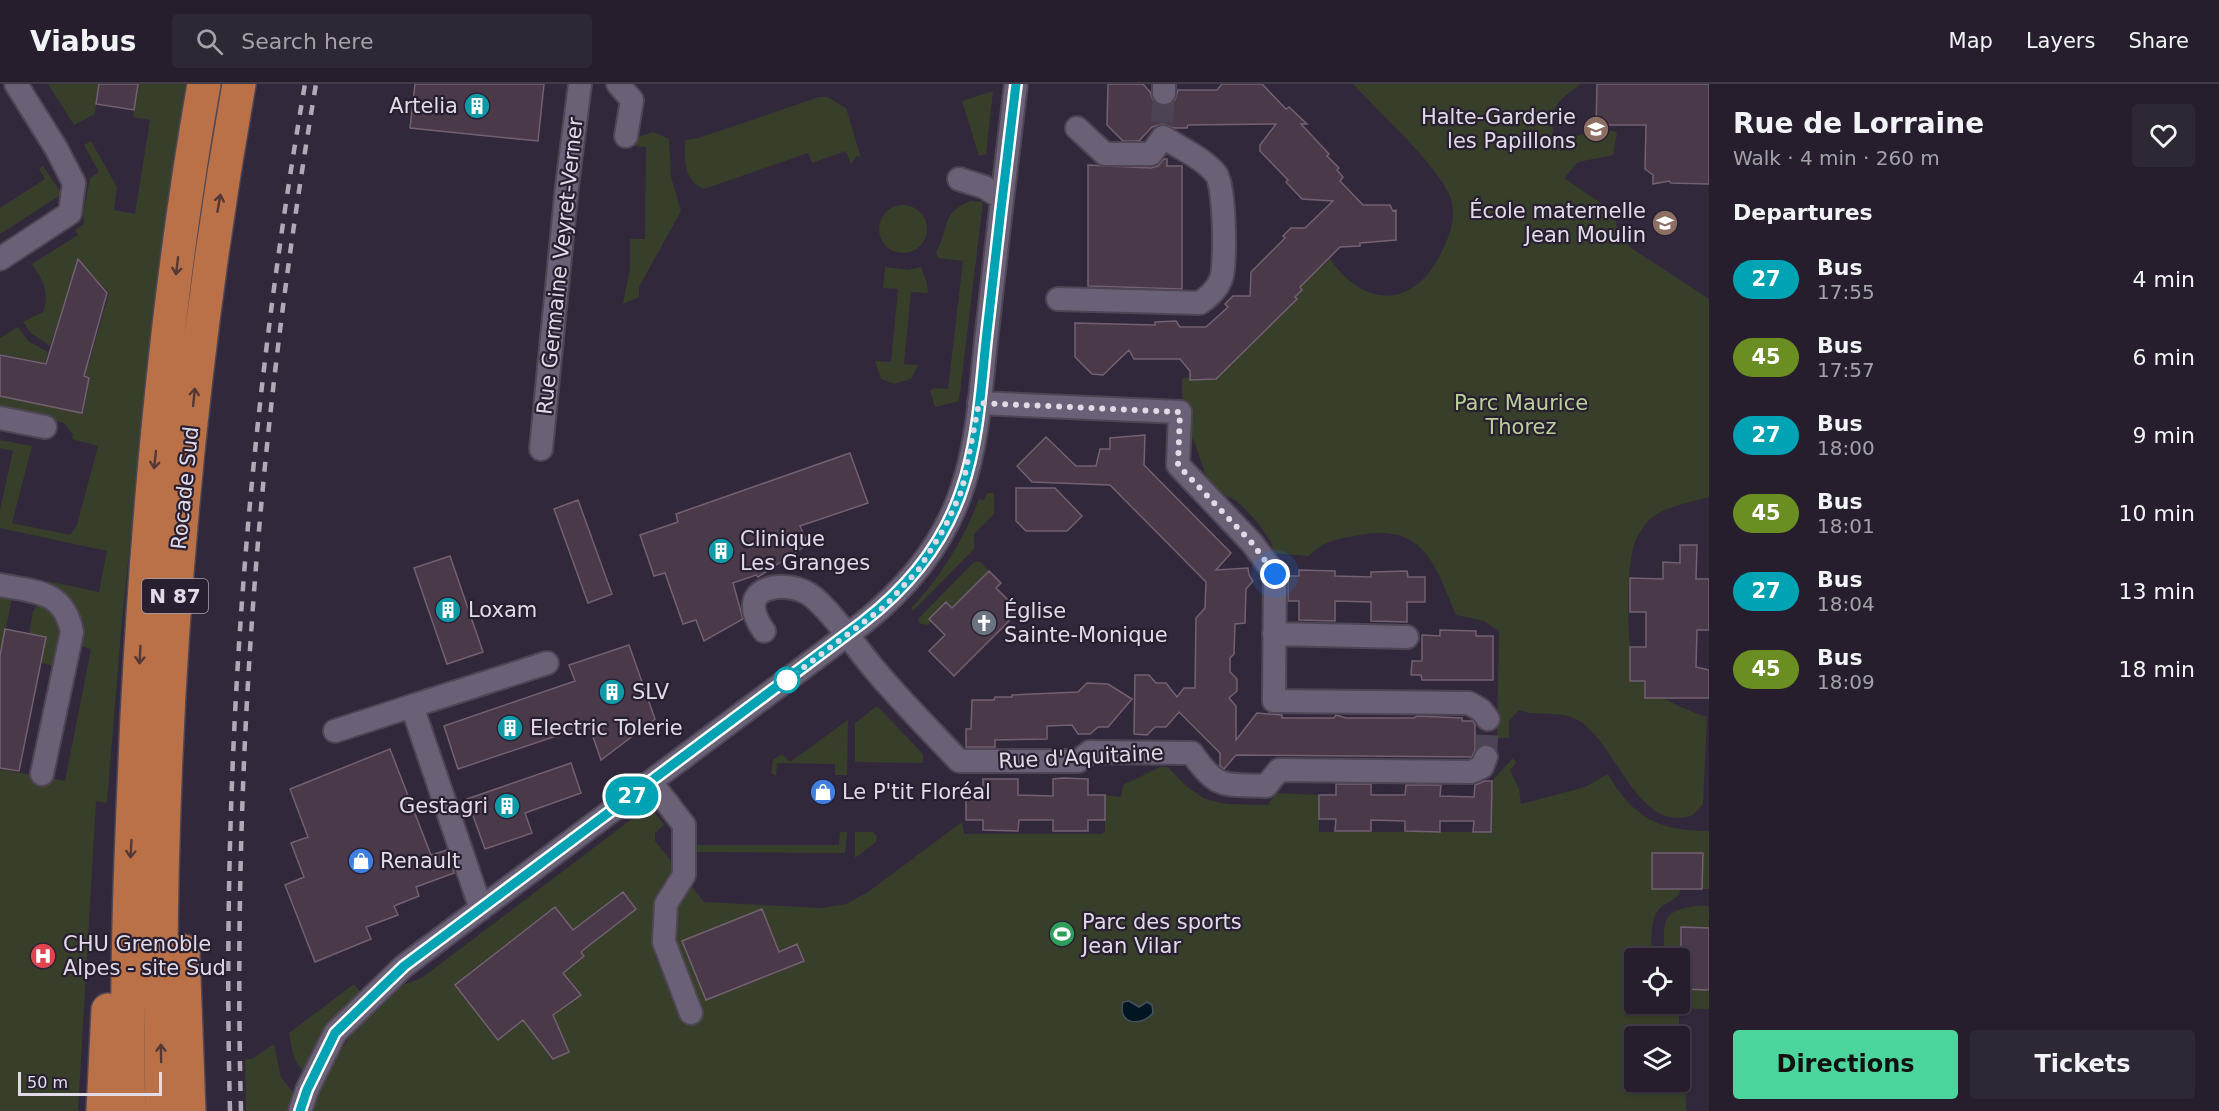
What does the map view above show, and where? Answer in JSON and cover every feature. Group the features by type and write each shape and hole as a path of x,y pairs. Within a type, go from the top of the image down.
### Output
{"highway":[{"name":"Rocade Sud","path":"129,1111 129,881 144,581 181,231 204,84"},
{"name":"Rocade Sud","path":"162,1111 164,784 182,516 205,302 239,84"},
{"path":"182,516 180,841 189,1111"},
{"path":"103,1111 114,894 129,881"}],"street":[{"path":"0,260 70,213 74,183 56,148 16,84"},
{"name":"Rue Germaine Veyret-Verner","path":"541,449 567,186 580,84"},
{"path":"618,84 632,100 626,136"},
{"path":"300,1111 307,1090 335,1033 404,966 885,606 919,569 945,527 965,480 979,403 1016,84"},
{"path":"1058,299 1200,303 1214,292 1222,277 1224,194 1218,175 1162,130 1151,154 1105,154 1077,128"},
{"path":"959,179 984,186 1002,198"},
{"path":"979,403 1180,412 1178,465 1252,543 1275,574 1274,701 1469,703 1481,710 1488,719"},
{"path":"0,418 45,427"},
{"path":"0,585 45,594 56,600 69,618 72,632 42,774"},
{"path":"764,631 754,616 753,601 756,595 773,588 795,588 812,596 846,636"},
{"path":"1274,634 1407,637"},
{"name":"Rue d'Aquitaine","path":"846,636 959,761 1078,761 1090,752 1192,753 1206,773 1221,784 1266,786 1279,770 1472,772 1482,767 1486,757"},
{"path":"335,731 547,663"},
{"path":"412,706 481,909"},
{"path":"651,782 684,825 684,875 666,904 664,942 691,1013"}],"green space":[{"path":"48,84 188,84 145,396 121,631 107,803 96,801 78,1111 0,1111 0,769 65,781 91,649 81,646 81,625 75,608 47,581 99,592 107,551 0,528 0,510 13,451 0,448 0,440 32,446 12,523 70,535 77,525 98,446 72,439 73,435 64,423 0,407 0,396 83,413 90,377 80,374 84,366 88,366 109,293 78,259 50,346 31,333 23,322 43,312 45,305 44,287 32,264 78,235 75,230 84,224 83,214 90,178 99,172 84,145 91,141 117,187 114,210 135,214 150,120 133,117 134,110 96,104 95,114 74,125"},
{"name":"Parc Maurice Thorez","path":"1353,84 1581,84 1556,106 1553,140 1600,131 1617,132 1613,155 1578,162 1564,178 1614,212 1617,227 1631,248 1709,299 1709,497 1670,508 1655,515 1646,523 1633,548 1628,593 1630,650 1637,675 1660,695 1679,706 1707,717 1703,804 1693,815 1674,818 1658,812 1644,801 1594,734 1581,722 1566,715 1519,710 1509,721 1509,738 1497,738 1499,631 1484,621 1456,615 1432,562 1411,540 1396,535 1377,533 1336,540 1319,547 1309,556 1274,553 1271,542 1259,524 1237,501 1219,492 1207,479 1194,441 1182,423 1182,378 1199,377 1330,259 1344,276 1360,288 1375,294 1391,295 1406,291 1420,282 1433,267 1449,235 1453,212 1451,199 1445,187 1422,156"},
{"path":"993,91 986,154 979,156 962,101"},
{"path":"819,97 827,97 846,108 861,158 857,156 851,164 846,151 812,163 808,153 704,189 692,181 685,162 685,140 699,138"},
{"path":"653,132 669,139 671,177 681,211 639,287 639,297 623,304 630,268 630,239 645,239 646,147 633,146 633,139"},
{"path":"43,166 62,194 0,234 0,208 45,179 39,169"},
{"path":"971,201 983,202 959,401 935,407 930,391 934,388 948,389 963,261 938,258 936,252 950,216"},
{"path":"903,205 920,212 927,229 920,246 903,253 886,246 879,229 886,212"},
{"path":"885,267 909,270 921,267 928,293 911,292 904,364 918,365 911,379 894,384 881,379 875,361 891,362 898,289 883,288"},
{"path":"18,327 28,341 48,352 45,363 0,354 0,338"},
{"path":"987,493 994,493 994,514 974,534 974,549 913,611 911,608 951,557 979,499 984,500"},
{"path":"974,562 980,562 992,574 985,574 952,608 946,602 929,619 932,622 928,625 919,623 918,619"},
{"path":"0,595 12,597 6,629 29,634 33,611 37,606 47,604 63,624 54,666 0,653"},
{"path":"877,706 923,754 923,763 855,762 855,723"},
{"path":"848,720 847,775 835,775 835,764 777,763 776,776 771,773 773,760 782,754 790,762"},
{"name":"Parc des sports Jean Vilar","path":"1513,758 1516,763 1510,770 1519,789 1521,804 1585,787 1608,774 1627,801 1649,819 1676,828 1709,831 1709,889 1702,889 1702,883 1680,889 1677,896 1660,909 1654,917 1652,948 1624,948 1624,1014 1679,1014 1679,1026 1624,1026 1624,1092 1685,1092 1686,1111 311,1111 344,1045 380,1002 397,988 423,977 649,806 664,825 655,833 655,841 704,902 823,908 846,904 868,892 962,822 964,834 1102,834 1105,831 1105,795 1121,797 1123,785 1160,767 1168,767 1186,786 1205,799 1227,804 1268,805 1276,793 1319,795 1319,832 1491,832 1492,781"},
{"path":"840,832 847,832 845,853 695,852 695,845 839,845"},
{"path":"855,832 873,832 877,836 876,842 855,858"},
{"path":"1709,906 1709,928 1682,927 1681,948 1664,948 1667,919 1670,914 1684,908"},
{"path":"354,984 361,993 305,1071 301,1069 292,1049 289,1033"},
{"path":"1690,989 1709,990 1709,1009 1690,1008"},
{"path":"274,1044 281,1077 294,1094 292,1111 246,1111 245,1059 252,1059"}],"water":[{"path":"1129,1001 1139,1007 1147,1002 1152,1005 1153,1013 1137,1022 1127,1019 1122,1010 1123,1002"}],"building":[{"path":"99,84 138,84 134,110 96,104"},
{"name":"Artelia","path":"415,84 544,84 538,141 410,128"},
{"path":"1108,84 1143,84 1153,100 1163,106 1175,100 1178,90 1217,90 1222,84 1262,84 1286,109 1289,107 1307,124 1301,124 1329,154 1327,156 1339,168 1337,170 1343,177 1340,181 1363,205 1390,205 1393,211 1396,210 1396,240 1340,247 1300,287 1302,290 1295,297 1297,299 1216,379 1190,380 1190,371 1180,359 1134,359 1129,350 1103,375 1092,374 1075,357 1075,323 1155,325 1155,322 1176,321 1180,327 1206,327 1228,307 1225,304 1233,296 1250,296 1251,272 1285,238 1283,236 1291,228 1305,228 1333,201 1302,199 1286,182 1288,180 1260,151 1260,145 1276,124 1188,125 1187,128 1174,128 1163,124 1152,127 1139,141 1123,141 1107,125"},
{"path":"1597,84 1709,84 1709,184 1671,183 1669,181 1653,184 1653,175 1645,169 1646,125 1596,125"},
{"path":"1164,159 1167,159 1167,166 1182,166 1182,289 1088,286 1088,165 1151,168 1158,166"},
{"path":"78,259 107,293 84,376 89,378 82,413 0,396 0,355 46,364"},
{"path":"1145,435 1144,465 1231,553 1216,570 1248,568 1253,581 1246,589 1245,623 1235,624 1234,654 1230,658 1230,672 1237,679 1237,691 1229,698 1236,706 1236,740 1257,713 1282,715 1282,718 1334,718 1336,715 1346,718 1414,718 1417,716 1462,718 1462,721 1473,721 1475,725 1475,750 1472,757 1236,755 1224,769 1220,766 1220,753 1179,712 1166,727 1155,727 1147,735 1134,734 1135,675 1149,675 1156,683 1166,683 1177,697 1184,688 1195,688 1196,618 1205,608 1206,582 1110,485 1032,482 1017,466 1046,437 1076,466 1096,466 1100,449 1110,449 1110,438"},
{"name":"Clinique Les Granges","path":"850,453 868,503 800,526 808,544 758,577 756,575 733,583 743,619 704,641 696,620 683,624 665,573 654,576 640,535 678,522 676,514"},
{"path":"1016,488 1055,488 1082,516 1067,531 1026,531 1016,521"},
{"path":"578,500 612,594 588,603 554,509"},
{"path":"1680,545 1697,545 1696,579 1709,579 1709,630 1697,630 1696,667 1709,670 1709,698 1645,698 1645,681 1630,681 1630,647 1646,647 1646,612 1630,612 1630,578 1663,579 1663,562 1680,563"},
{"name":"Loxam","path":"450,556 483,652 447,664 414,568"},
{"path":"1299,570 1335,571 1335,576 1371,577 1371,572 1407,571 1408,577 1425,577 1425,602 1407,602 1407,622 1371,621 1371,602 1335,601 1335,621 1299,620 1299,601 1288,601 1288,576 1299,576"},
{"name":"Église Sainte-Monique","path":"989,571 1001,583 996,588 1019,611 954,676 929,651 945,635 929,619 946,602 952,608"},
{"path":"5,629 46,637 19,771 0,768 0,656"},
{"path":"1440,630 1476,631 1476,636 1493,636 1493,680 1422,680 1421,675 1411,675 1412,661 1422,661 1422,635 1440,636"},
{"path":"629,645 655,719 601,760 589,725 458,769 444,726 575,681 569,665"},
{"path":"1087,683 1108,684 1132,699 1108,727 1098,727 1090,734 1078,734 1072,725 1047,726 1047,739 995,740 995,747 966,747 966,729 971,729 972,700 994,700 995,697 1012,697 1012,695 1078,692"},
{"name":"Renault","path":"390,749 431,855 447,850 454,873 416,887 419,896 394,906 398,915 366,927 371,939 315,962 285,885 304,877 291,843 308,837 290,789"},
{"name":"Gestagri","path":"571,763 581,793 525,813 532,833 485,849 467,799"},
{"path":"983,779 1018,779 1018,795 1053,796 1053,779 1088,779 1088,795 1105,795 1105,820 1088,820 1088,831 1053,831 1053,820 1019,820 1018,831 983,830 983,820 966,820 966,795 983,795"},
{"path":"1492,781 1491,832 1473,832 1474,821 1440,821 1440,832 1405,831 1405,821 1371,820 1371,831 1335,831 1336,819 1319,819 1319,795 1336,795 1336,784 1371,784 1371,795 1405,795 1406,785 1441,785 1440,796 1474,797 1475,785"},
{"path":"1652,853 1703,853 1702,889 1652,889"},
{"path":"623,892 636,909 581,952 584,956 563,973 581,995 553,1015 569,1052 553,1059 523,1020 498,1040 455,985 555,907 573,930"},
{"path":"762,909 779,952 797,944 804,961 706,1000 682,941"},
{"path":"1681,927 1709,928 1709,990 1690,989 1690,948 1681,948"}],"tunnel":[{"path":"1162,122 1164,93"},
{"path":"1486,757 1488,719"}],"railway":[{"path":"230,1111 228,983 230,854 234,725 242,596 253,467 268,339 305,84"},
{"path":"241,1111 239,982 241,853 254,596 279,339 316,84"}],"bus line":[{"name":"27","path":"300,1111 307,1090 335,1033 404,966 885,606 919,569 945,527 962,490 968,470 979,403 1016,84"}],"place":[{"name":"Artelia","path":"477,106"},
{"name":"Halte-Garderie les Papillons","path":"1596,129"},
{"name":"École maternelle Jean Moulin","path":"1665,223"},
{"name":"Clinique Les Granges","path":"721,551"},
{"name":"Loxam","path":"448,610"},
{"name":"Église Sainte-Monique","path":"984,623"},
{"name":"SLV","path":"612,692"},
{"name":"Electric Tolerie","path":"510,728"},
{"name":"Le P'tit Floréal","path":"823,792"},
{"name":"Gestagri","path":"507,806"},
{"name":"Renault","path":"361,861"},
{"name":"Parc des sports Jean Vilar","path":"1062,934"},
{"name":"CHU Grenoble Alpes - site Sud","path":"43,956"}],"route":[{"path":"787,680 885,606 919,569 945,527 962,490 968,470 979,403 1180,412 1178,465 1252,543 1275,574"}]}
